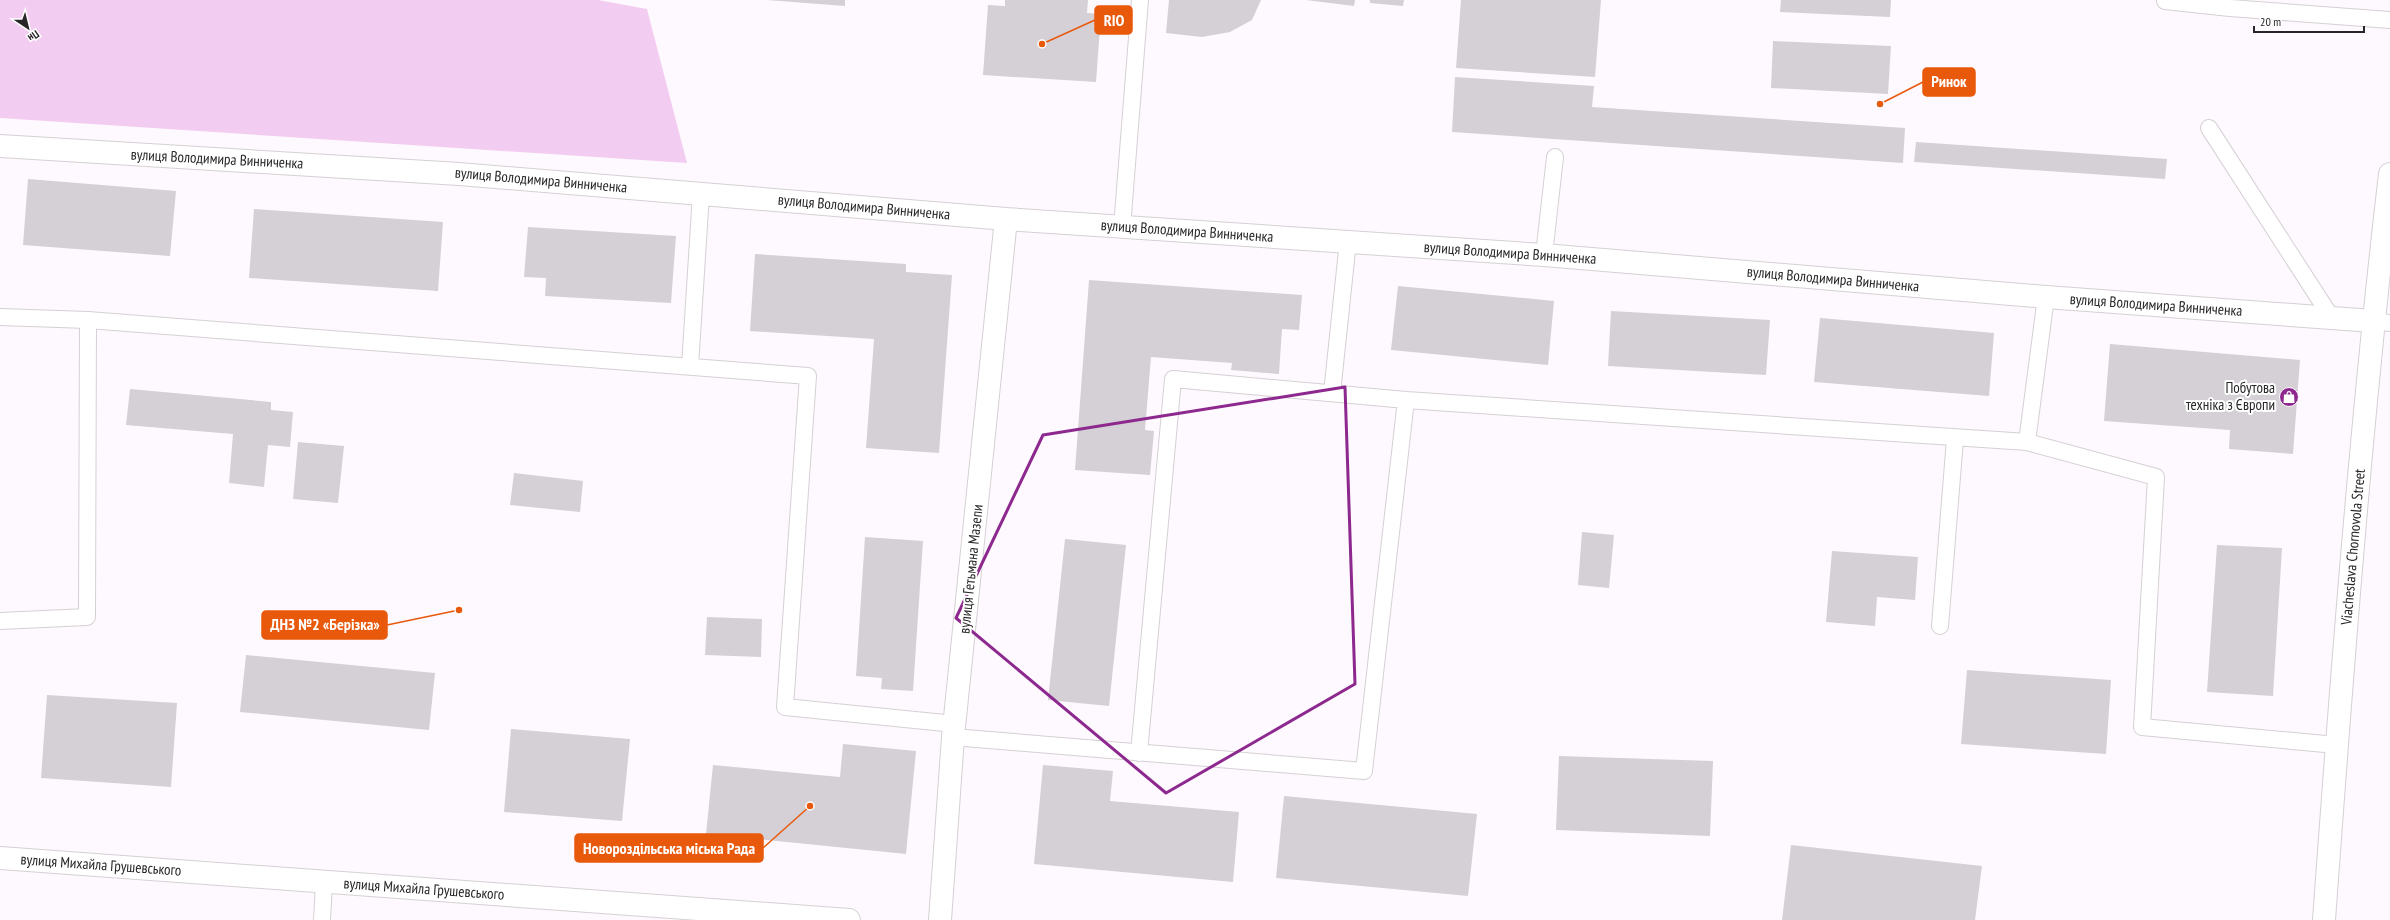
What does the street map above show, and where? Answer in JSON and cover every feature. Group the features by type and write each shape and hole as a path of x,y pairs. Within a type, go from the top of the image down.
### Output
{"street":[{"name":"вулиця Володимира Винниченка","path":"0,146 459,174 1006,219 1544,255 2046,297 2331,317 2382,322"},
{"name":"Viacheslava Chornovola Street","path":"2324,920 2336,745 2382,322 2390,174"},
{"name":"вулиця Гетьмана Мазепи","path":"940,920 954,731 1006,219"},
{"name":"вулиця Михайла Грушевського","path":"0,858 849,920"}],"lane":[{"path":"1122,227 1140,0"},
{"path":"2165,0 2230,8 2390,20"},
{"path":"2208,128 2331,317"},
{"path":"1544,255 1555,157"},
{"path":"690,366 701,194"},
{"path":"1332,393 1348,241"},
{"path":"2027,442 2046,297"},
{"path":"0,317 88,320 808,376 785,706 954,731 1139,753 1364,771 1406,400"},
{"path":"0,621 87,617 88,320"},
{"path":"1139,753 1173,379 1406,400 1955,439 2027,442 2156,477 2142,727 2336,745"},
{"path":"1940,626 1955,439"},
{"path":"322,920 324,882"}],"highlighted area":[{"path":"1345,387 1355,684 1166,793 956,618 1043,435"}],"shaded area":[{"path":"0,0 598,0 647,9 687,163 0,118"}],"building":[{"path":"767,0 845,0 845,6"},
{"path":"1005,0 1088,0 1087,13 1101,14 1096,82 983,75 988,5 1005,6"},
{"path":"1169,0 1261,0 1252,20 1230,32 1202,37 1166,33"},
{"path":"1306,0 1355,0 1354,6"},
{"path":"1370,0 1404,0 1403,6 1370,3"},
{"path":"1461,0 1601,0 1595,77 1456,68"},
{"path":"1781,0 1891,0 1890,17 1780,12"},
{"path":"1773,41 1891,46 1888,94 1771,88"},
{"path":"1455,77 1594,86 1592,107 1905,128 1903,163 1452,132"},
{"path":"1916,142 2167,159 2165,179 1914,162"},
{"path":"28,179 176,191 170,256 23,245"},
{"path":"254,209 443,222 438,291 249,278"},
{"path":"528,227 676,236 671,303 545,296 546,278 524,277"},
{"path":"755,254 906,264 906,272 952,275 939,453 866,448 874,339 750,331"},
{"path":"1089,280 1302,295 1299,330 1282,329 1279,374 1231,370 1232,363 1151,357 1145,430 1154,431 1150,475 1075,470"},
{"path":"1398,286 1554,301 1548,365 1391,350"},
{"path":"1611,311 1770,320 1766,375 1608,366"},
{"path":"1820,318 1994,333 1989,396 1814,382"},
{"path":"2110,344 2300,360 2293,454 2229,449 2230,430 2104,421"},
{"path":"130,389 271,402 271,410 293,412 290,447 268,445 264,487 229,483 233,434 126,425"},
{"path":"298,442 344,446 338,503 293,499"},
{"path":"514,473 583,481 580,512 510,505"},
{"path":"1582,532 1614,535 1609,588 1578,585"},
{"path":"865,537 923,541 913,691 881,689 882,678 856,676"},
{"path":"1065,539 1126,545 1109,706 1048,700"},
{"path":"2217,545 2282,548 2273,696 2207,692"},
{"path":"1832,551 1918,557 1915,600 1877,597 1875,626 1826,622"},
{"path":"707,617 762,619 761,657 705,655"},
{"path":"246,655 435,673 429,730 240,712"},
{"path":"1967,670 2111,680 2106,754 1961,744"},
{"path":"47,695 177,703 171,787 41,778"},
{"path":"511,729 630,739 622,821 504,812"},
{"path":"843,744 916,751 906,854 706,834 713,765 840,777"},
{"path":"1559,756 1713,761 1710,836 1556,830"},
{"path":"1043,765 1113,771 1110,801 1239,812 1233,882 1034,864"},
{"path":"1284,796 1477,814 1468,896 1276,878"},
{"path":"1791,845 1982,866 1975,920 1782,920"}],"place":[{"name":"RIO","path":"1042,44"},
{"name":"Ринок","path":"1880,104"},
{"name":"Побутова техніка з Європи","path":"2289,397"},
{"name":"ДНЗ №2 «Берізка»","path":"459,610"},
{"name":"Новороздільська міська Рада","path":"810,806"}]}
